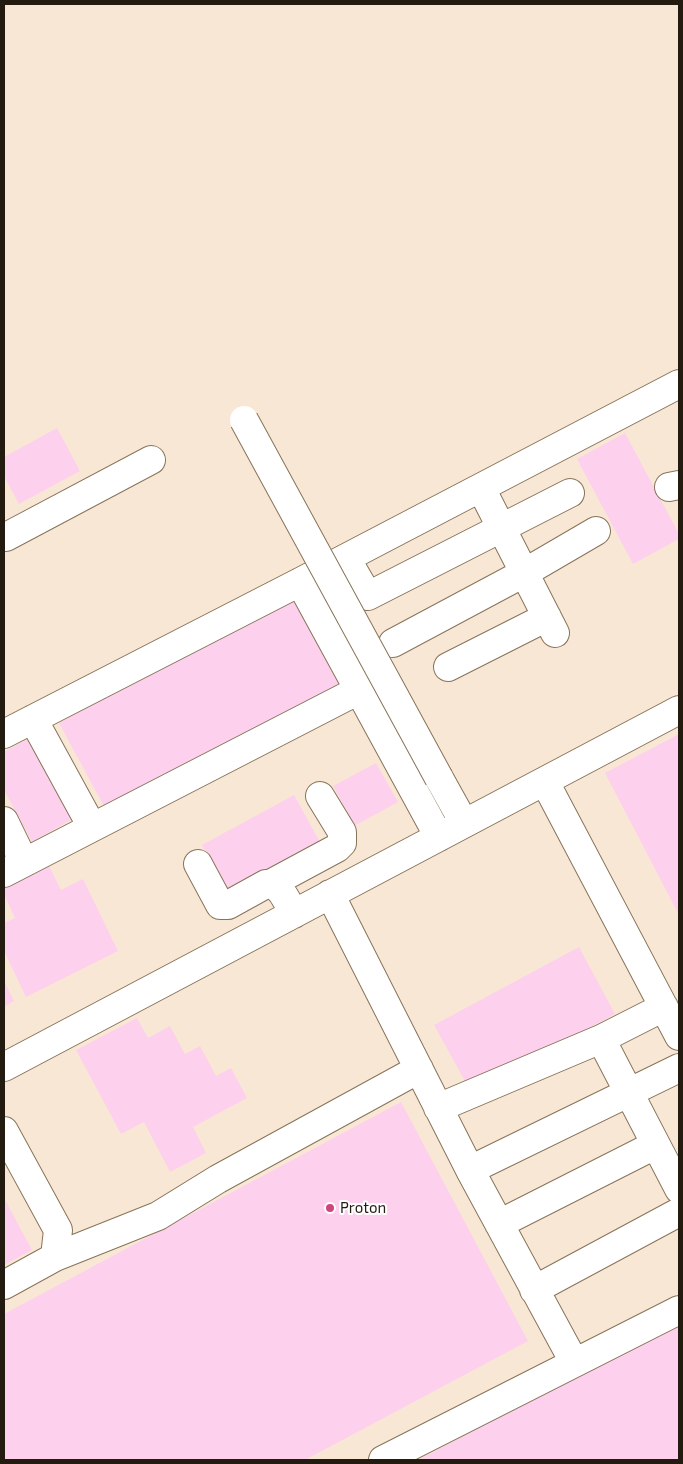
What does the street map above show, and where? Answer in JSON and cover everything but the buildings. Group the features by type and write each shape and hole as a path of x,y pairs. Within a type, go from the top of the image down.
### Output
{"lane":[{"path":"4,734 679,384"},
{"path":"244,420 464,823"},
{"path":"6,536 151,460"},
{"path":"448,667 551,625 481,488"},
{"path":"346,558 368,596 570,493"},
{"path":"393,643 524,573 596,531"},
{"path":"300,582 439,836"},
{"path":"4,821 14,867 359,690"},
{"path":"4,1067 679,710"},
{"path":"33,719 92,827"},
{"path":"545,782 679,1036"},
{"path":"198,864 220,905 228,905 338,848 342,843 342,832 320,796"},
{"path":"272,883 278,887 294,914"},
{"path":"330,894 470,1170 574,1362"},
{"path":"438,1108 600,1039 664,1007"},
{"path":"600,1039 655,1145 678,1184"},
{"path":"470,1170 679,1068"},
{"path":"4,1284 55,1257 158,1216 218,1179 419,1070"},
{"path":"4,1131 58,1230 55,1257"},
{"path":"499,1224 655,1145"},
{"path":"534,1290 679,1212"},
{"path":"383,1460 679,1310"}],"shaded area":[{"path":"4,4 679,4 679,1460 4,1460"}],"place":[{"name":"Proton","path":"330,1208"}]}
